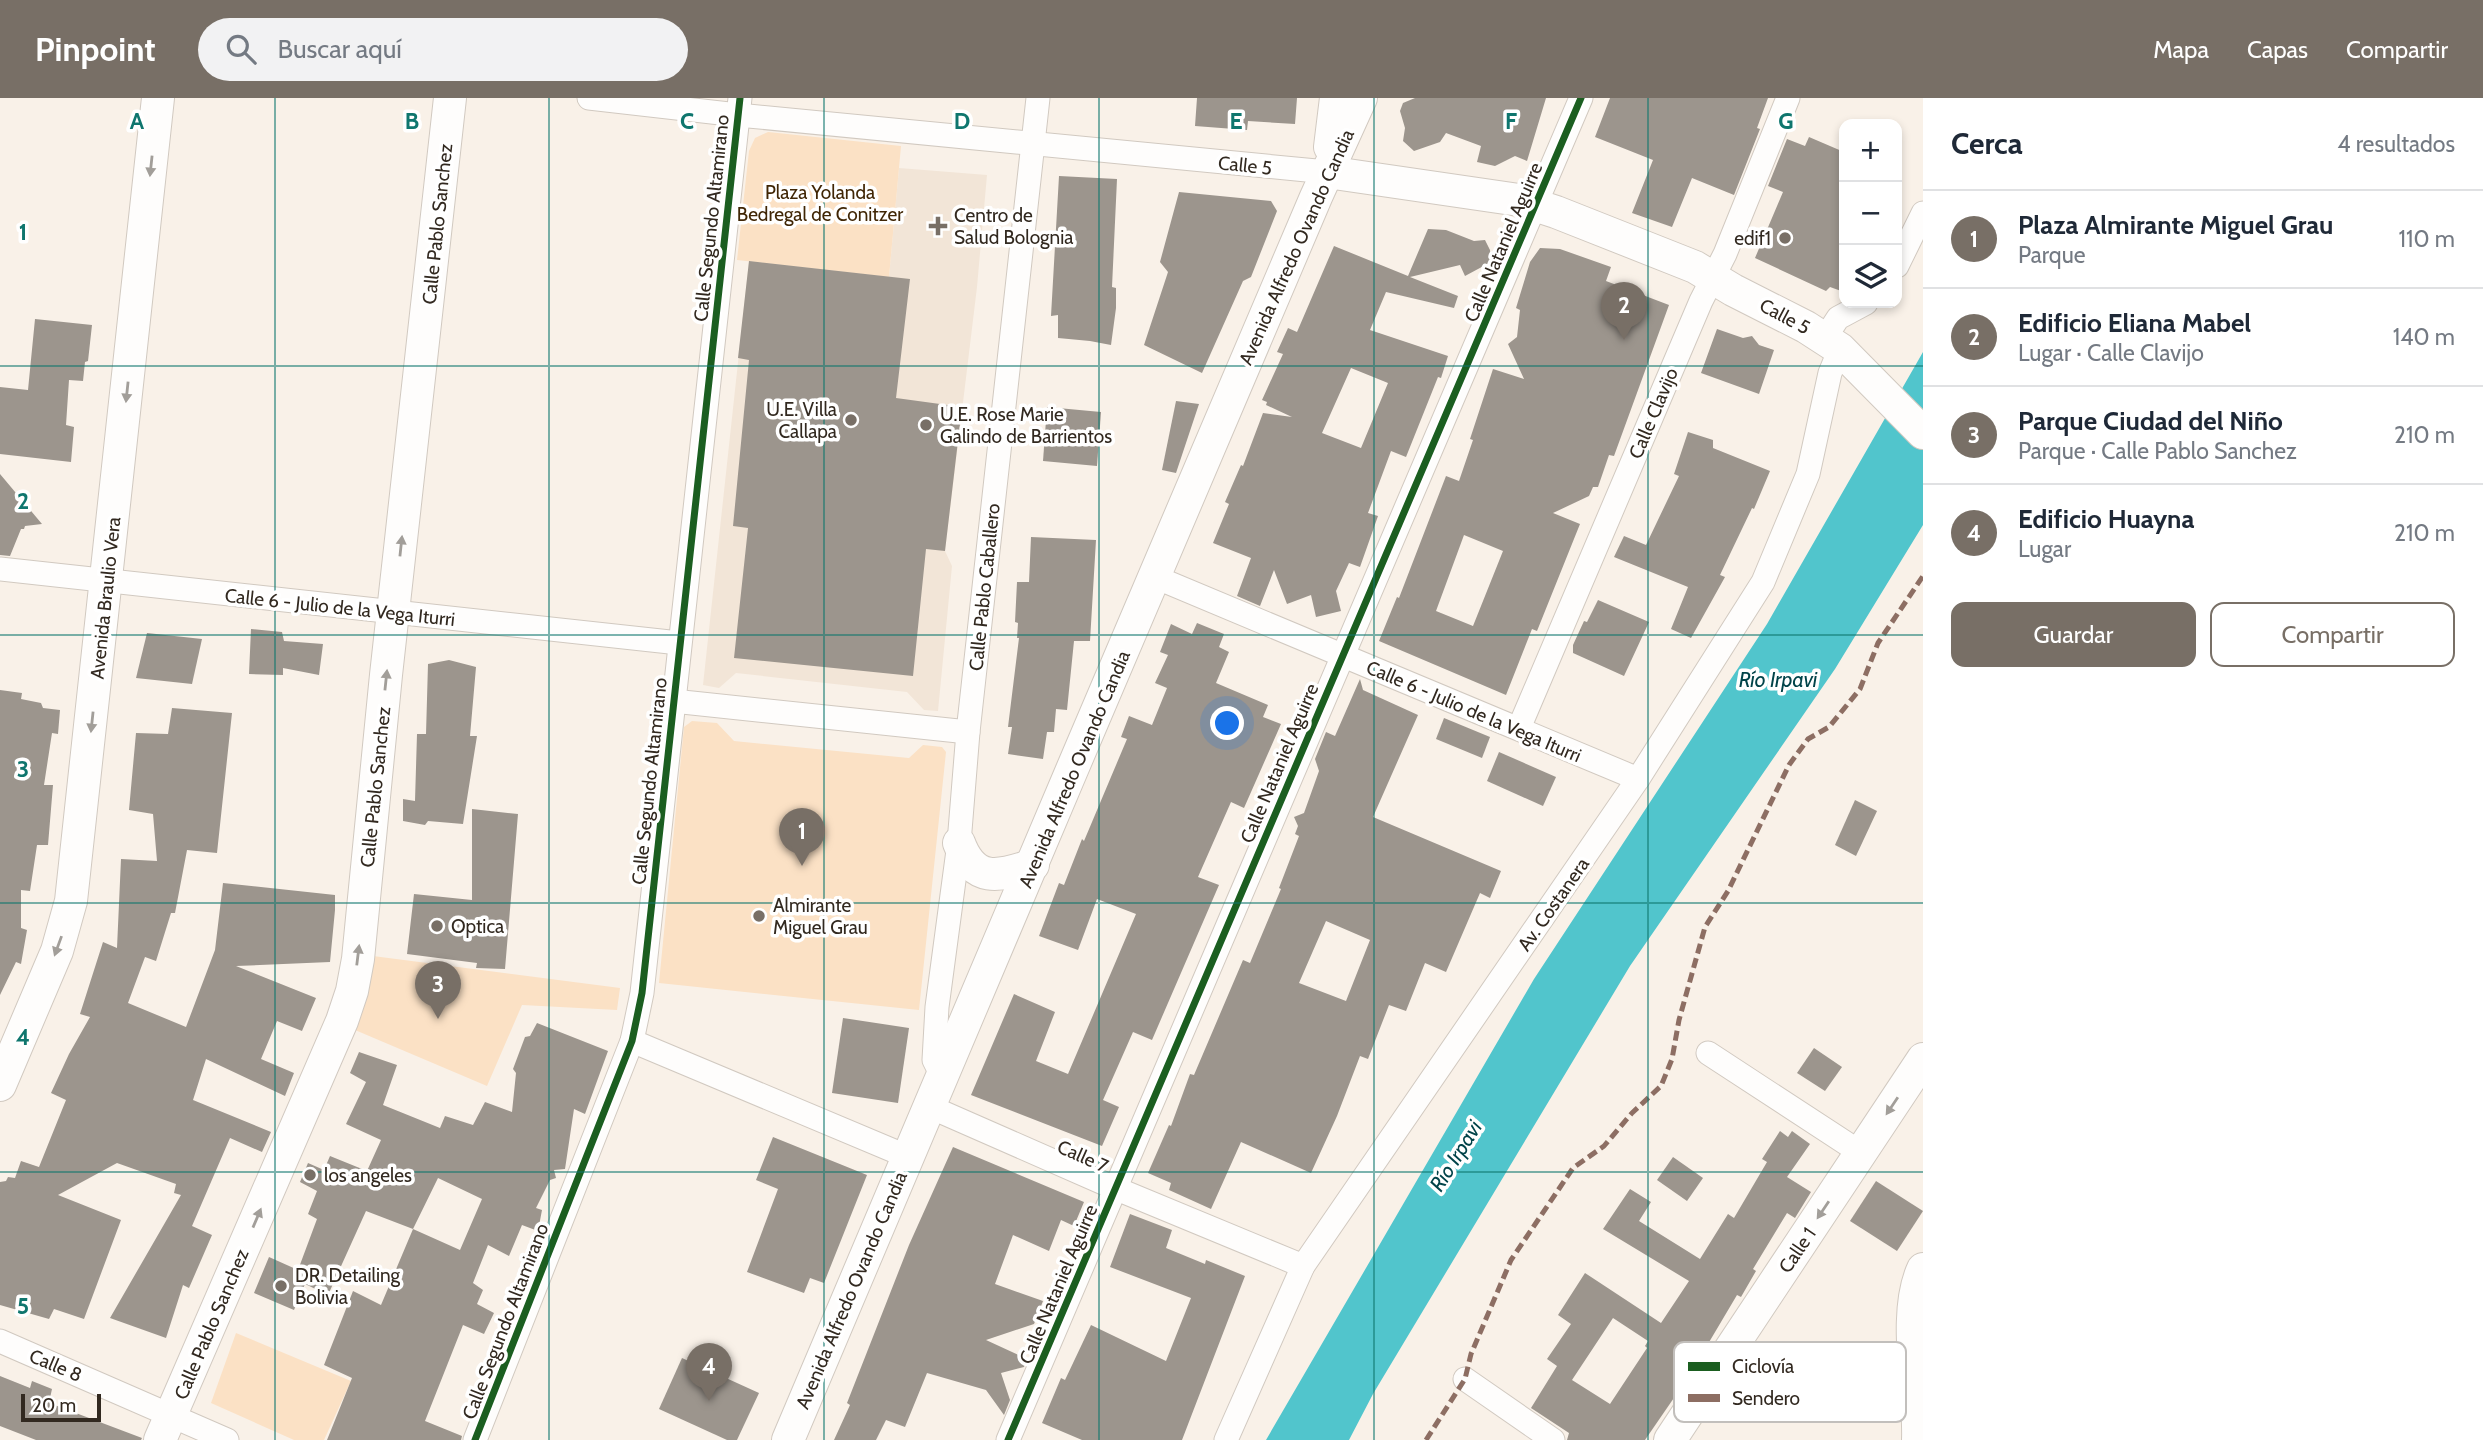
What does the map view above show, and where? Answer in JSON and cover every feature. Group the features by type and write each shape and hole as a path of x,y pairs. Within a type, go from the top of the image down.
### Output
{"main road":[{"name":"Avenida Braulio Vera","path":"0,1085 66,924 73,887 158,98"},
{"name":"Calle Pablo Sanchez","path":"166,1428 342,1021 352,991 358,959 450,98"},
{"path":"1327,172 1336,98"},
{"name":"Avenida Alfredo Ovando Candia","path":"788,1440 941,1074 1361,98"},
{"name":"Calle 5","path":"1327,172 1493,196 1536,206 1695,267 1842,352 1923,433"},
{"path":"959,843 966,862 985,873 1007,874 1032,866"},
{"name":"Calle 1","path":"1735,1342 1923,1059"},
{"path":"1918,1440 1913,1310 1923,1269"},
{"name":"Calle 1","path":"1670,1440 1682,1422"}],"street":[{"name":"Calle 5","path":"589,98 739,107 1033,143 1327,172"},
{"name":"Calle Pablo Caballero","path":"941,1074 934,1060 934,1040 959,843 968,732 1038,98"},
{"name":"Calle Nataniel Aguirre","path":"1008,1440 1581,98"},
{"name":"Calle Clavijo","path":"1519,729 1714,277 1788,98"},
{"name":"Calle Segundo Altamirano","path":"475,1440 632,1041 645,971 739,107"},
{"path":"1902,256 1923,213"},
{"path":"1842,352 1838,318 1857,308"},
{"name":"Av. Costanera","path":"1226,1440 1303,1266 1638,779 1763,582 1808,474 1830,373 1842,352"},
{"name":"Calle 6 - Julio de la Vega Iturri","path":"0,569 679,643"},
{"name":"Calle 6 - Julio de la Vega Iturri","path":"1155,577 1638,779"},
{"path":"673,701 968,732"},
{"path":"632,1041 906,1156"},
{"path":"1708,1053 1861,1153"},
{"name":"Calle 7","path":"928,1106 1117,1189 1303,1266"},
{"name":"Calle 8","path":"0,1341 166,1428 227,1440"},
{"path":"1465,1380 1553,1440"}],"shaded area":[{"path":"899,168 987,175 977,287 945,551 952,566 938,711 924,710 907,692 736,673 719,688 703,685 749,261 889,277"}],"green space":[{"name":"Plaza Yolanda Bedregal de Conitzer","path":"768,132 901,146 889,277 737,260 749,151 755,138"},
{"path":"692,721 717,723 734,741 909,758 923,745 942,747 946,752 919,1010 659,983 684,727"},
{"path":"373,956 620,988 617,1010 522,1005 487,1086 355,1030 367,997"},
{"path":"236,1333 351,1381 324,1440 294,1440 211,1403"}],"water":[{"name":"Río Irpavi","path":"1923,352 1923,525 1835,669 1630,966 1373,1394 1349,1440 1266,1440 1534,979 1767,624"}],"building":[{"path":"1197,98 1297,98 1295,124 1248,121 1247,130 1195,126"},
{"path":"1415,98 1546,98 1527,161 1515,156 1495,166 1477,162 1481,146 1446,133 1440,142 1414,151 1403,141 1405,128 1400,111 1403,103"},
{"path":"1610,98 1768,98 1757,128 1760,129 1734,195 1692,178 1672,227 1632,213 1653,160 1595,137"},
{"path":"1809,137 1839,150 1839,290 1830,287 1826,291 1755,258 1783,192 1768,186 1787,139 1805,146"},
{"path":"1059,176 1117,179 1112,287 1116,288 1116,308 1111,345 1058,338 1058,315 1051,316"},
{"path":"1179,192 1271,201 1277,211 1251,277 1243,281 1202,373 1144,345 1168,272 1160,262"},
{"path":"1428,229 1446,230 1474,241 1485,240 1490,250 1491,262 1465,276 1460,265 1410,277 1458,296 1454,308 1386,292 1370,330 1448,356 1406,457 1391,451 1368,513 1378,516 1360,567 1349,563 1336,591 1341,611 1316,617 1311,595 1287,604 1274,570 1260,606 1237,596 1251,558 1213,543 1229,504 1225,502 1241,465 1243,466 1263,413 1292,417 1266,405 1267,402 1262,400 1283,354 1277,352 1288,328 1297,332 1334,246 1408,276","holes":["1351,368 1388,383 1361,448 1322,433"]},
{"path":"1540,248 1560,249 1611,267 1606,281 1669,305 1614,456 1609,455 1598,487 1593,487 1589,496 1553,513 1580,524 1537,631 1532,629 1506,695 1379,641 1397,597 1399,598 1446,476 1459,481 1493,369 1524,379 1508,344 1517,337 1520,310 1516,308 1530,262","holes":["1464,535 1503,551 1473,626 1436,611"]},
{"path":"749,261 910,279 896,398 962,407 945,551 926,549 913,676 734,658 748,528 733,526 749,360 738,358"},
{"path":"35,319 92,325 83,381 69,380 66,425 74,427 71,462 0,454 0,387 28,390"},
{"path":"1717,329 1743,338 1752,336 1759,345 1774,350 1759,394 1701,373"},
{"path":"1176,401 1199,404 1176,473 1162,470"},
{"path":"1047,407 1101,412 1097,466 1043,461"},
{"path":"1688,432 1713,440 1713,448 1770,471 1720,575 1725,577 1691,638 1671,629 1688,587 1614,557 1624,536 1646,545 1679,476 1674,474"},
{"path":"0,474 42,524 21,529 10,556 0,555"},
{"path":"1031,537 1096,540 1090,641 1074,641 1067,710 1056,709 1054,732 1047,732 1043,759 1008,754 1012,727 1008,727 1019,638 1018,623 1015,622 1017,582 1029,582"},
{"path":"1598,600 1649,622 1624,676 1573,653 1573,645 1584,621 1587,622"},
{"path":"1197,623 1224,634 1219,647 1229,652 1216,683 1268,705 1263,717 1281,724 1244,808 1231,802 1198,877 1219,885 1152,1040 1133,1032 1103,1100 1119,1107 1102,1146 971,1095 1014,994 1055,1012 1036,1061 1068,1074 1136,914 1097,899 1078,950 1039,936 1059,883 1064,885 1127,739 1121,737 1129,716 1152,725 1167,688 1155,683 1168,655 1160,652 1171,624 1192,634"},
{"path":"251,629 282,632 284,641 323,644 319,675 283,668 283,675 249,674"},
{"path":"147,633 202,639 192,684 136,678"},
{"path":"449,660 476,667 470,736 477,736 463,824 428,821 425,825 403,821 403,799 415,801 417,734 426,734 428,664"},
{"path":"1360,679 1363,690 1418,715 1373,817 1501,871 1490,898 1480,893 1446,972 1425,963 1406,1011 1389,1005 1368,1059 1360,1056 1311,1173 1241,1142 1211,1209 1169,1190 1171,1183 1148,1173 1243,960 1250,963 1281,889 1279,888 1299,836 1295,834 1298,826 1294,817 1304,813 1319,771 1315,759 1326,732 1335,736","holes":["1326,921 1370,940 1346,1001 1299,983"]},
{"path":"0,690 22,693 21,699 41,703 43,708 60,710 58,734 52,733 44,785 53,785 48,845 37,845 30,891 21,890 21,928 27,930 21,964 16,962 0,995"},
{"path":"172,708 232,713 217,853 187,850 175,913 171,913 156,961 145,957 128,1003 186,1027 215,950 223,883 335,895 335,910 330,962 236,966 316,998 302,1031 277,1021 261,1059 294,1073 285,1096 206,1059 193,1100 271,1132 262,1152 230,1138 192,1226 212,1235 189,1288 183,1285 166,1338 110,1318 181,1195 174,1193 176,1184 117,1163 58,1195 121,1220 84,1319 54,1309 49,1319 0,1305 0,1182 6,1181 8,1177 15,1178 21,1161 39,1167 66,1100 51,1093 90,1017 80,1014 103,942 117,948 121,859 157,861 153,814 129,810 136,733 168,734"},
{"path":"1444,718 1490,737 1482,758 1436,739"},
{"path":"1499,752 1556,777 1543,806 1487,781"},
{"path":"1855,800 1877,811 1856,856 1835,845"},
{"path":"472,809 518,814 505,969 476,968 477,963 407,954 414,894 472,900"},
{"path":"843,1018 909,1028 898,1103 832,1093"},
{"path":"537,1023 608,1051 585,1114 574,1109 565,1169 554,1170 556,1178 550,1180 536,1208 542,1210 538,1231 522,1225 509,1256 488,1245 473,1283 483,1290 477,1304 494,1313 484,1334 463,1325 425,1421 462,1436 461,1440 327,1440 352,1378 324,1365 353,1291 381,1305 413,1229 366,1211 328,1295 305,1284 294,1310 254,1293 269,1257 298,1270 317,1219 308,1214 317,1191 300,1182 308,1163 324,1170 330,1156 367,1171 381,1140 346,1124 366,1082 350,1073 359,1052 397,1065 383,1105 440,1128 445,1116 473,1125 485,1102 512,1112 516,1073 513,1069 525,1037 530,1036","holes":["438,1178 482,1199 460,1250 413,1229"]},
{"path":"1814,1048 1842,1067 1825,1091 1797,1073"},
{"path":"1780,1131 1788,1137 1792,1131 1810,1144 1787,1177 1811,1192 1795,1218 1787,1213 1753,1269 1756,1271 1741,1297 1737,1295 1709,1342 1674,1342 1674,1398 1645,1440 1567,1440 1569,1433 1531,1408 1557,1366 1547,1359 1571,1324 1558,1315 1585,1273 1661,1323 1689,1281 1603,1229 1630,1189 1651,1202 1639,1221 1700,1259 1728,1214 1734,1218 1767,1162 1762,1159","holes":["1613,1318 1648,1341 1645,1346 1647,1348 1610,1404 1572,1380"]},
{"path":"773,1137 867,1175 824,1283 810,1278 804,1293 747,1272 778,1189 756,1180"},
{"path":"953,1147 1084,1202 1074,1226 1061,1220 1049,1251 1013,1235 995,1284 1043,1301 1034,1324 986,1340 1027,1359 1024,1367 1001,1373 1010,1400 1004,1415 986,1390 927,1373 905,1427 886,1420 876,1440 834,1440 850,1405 847,1403 909,1245"},
{"path":"1673,1157 1703,1178 1687,1201 1657,1180"},
{"path":"1876,1181 1923,1211 1897,1251 1850,1221"},
{"path":"1130,1214 1172,1230 1166,1248 1245,1276 1182,1440 1082,1440 1042,1423 1061,1378 1065,1380 1091,1325 1166,1361 1191,1298 1110,1267"},
{"path":"682,1358 759,1393 737,1440 727,1440 659,1409"},
{"path":"0,1376 30,1388 32,1381 52,1389 52,1404 142,1438 36,1440 0,1426"}],"marked path":[{"path":"1426,1440 1465,1379 1471,1354 1511,1260 1573,1168 1604,1146 1632,1113 1661,1086 1672,1059 1679,1020 1705,927 1728,891 1789,765 1808,739 1829,727 1860,689 1878,643 1923,576"}],"cycle path":[{"path":"475,1440 632,1041 642,993 740,98"},
{"path":"1008,1440 1581,98"}],"place":[{"name":"Centro de Salud Bolognia","path":"938,226"},
{"name":"edif1","path":"1785,238"},
{"name":"Edificio Eliana Mabel","path":"1624,340"},
{"name":"U.E. Villa Callapa","path":"851,420"},
{"name":"U.E. Rose Marie Galindo de Barrientos","path":"926,425"},
{"name":"Plaza Almirante Miguel Grau","path":"802,866"},
{"name":"Almirante Miguel Grau","path":"759,916"},
{"name":"Optica","path":"437,926"},
{"name":"Parque Ciudad del Niño","path":"438,1019"},
{"name":"los angeles","path":"310,1175"},
{"name":"DR. Detailing Bolivia","path":"281,1286"},
{"name":"Edificio Huayna","path":"709,1401"}]}
